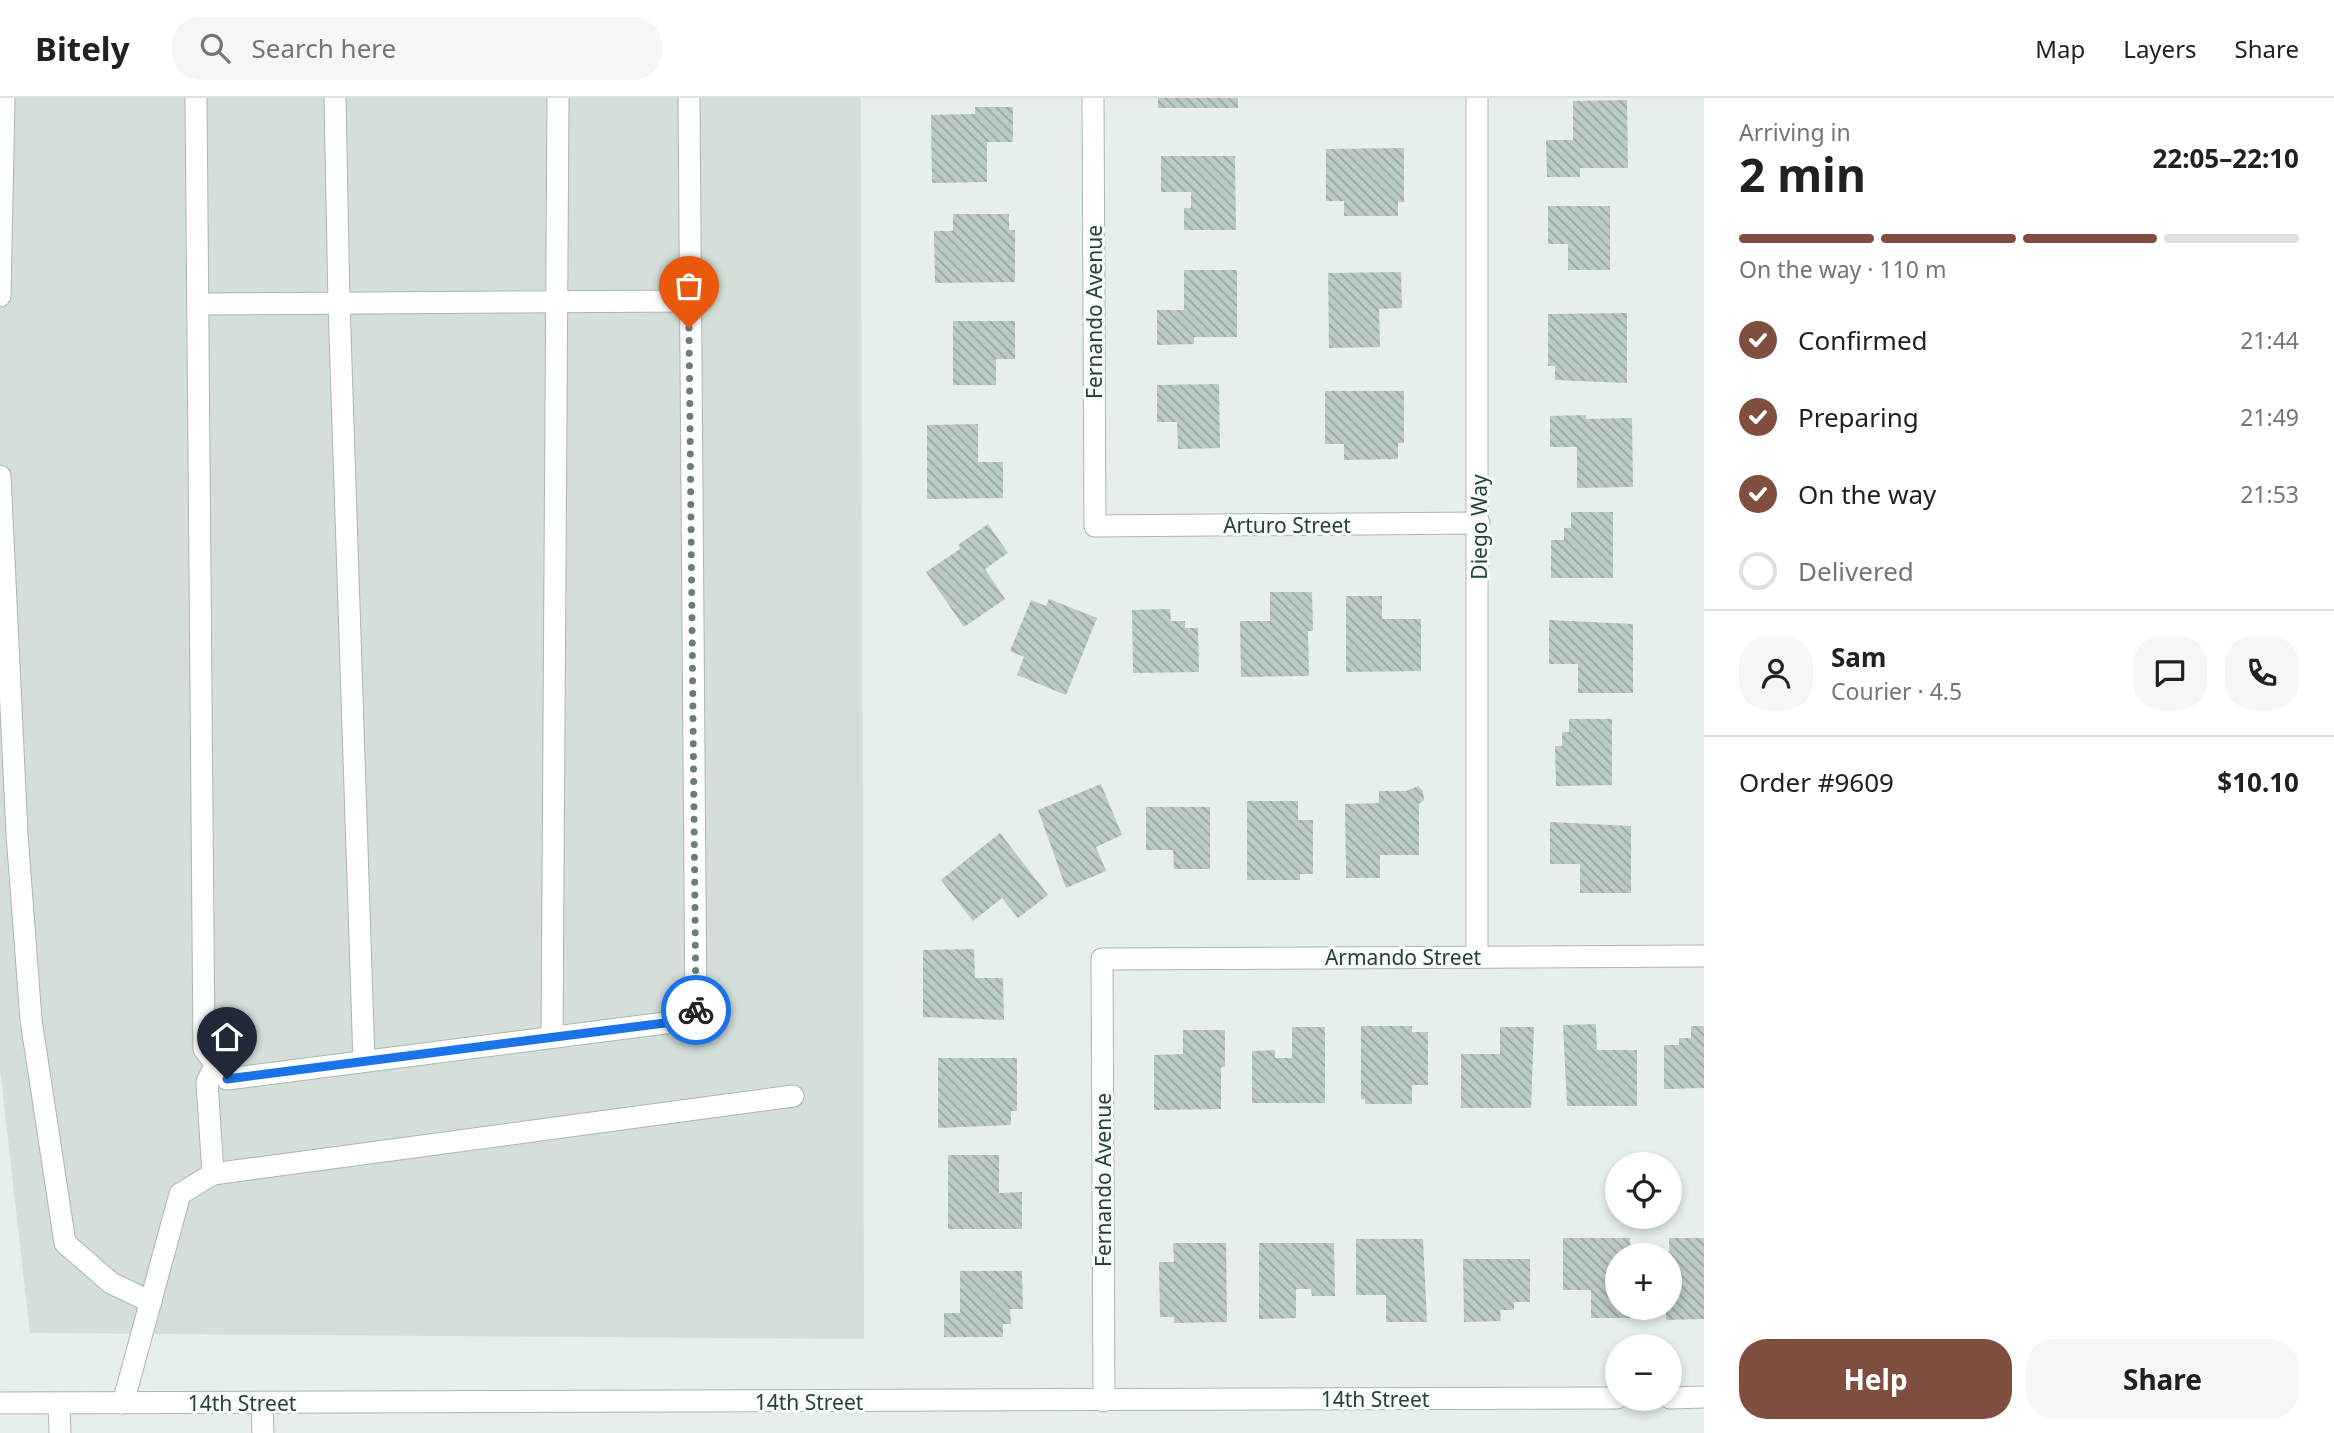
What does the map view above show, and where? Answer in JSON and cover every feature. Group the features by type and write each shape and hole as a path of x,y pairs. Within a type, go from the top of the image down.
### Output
{"street":[{"path":"0,296 4,98"},
{"path":"196,98 204,1049 227,1079 696,1019 689,98"},
{"path":"335,98 339,303 364,1061"},
{"path":"552,1037 558,98"},
{"name":"Fernando Avenue","path":"1093,98 1095,526"},
{"name":"Diego Way","path":"1477,98 1477,957"},
{"path":"198,304 689,301"},
{"path":"0,476 16,834 31,1020 65,1243 111,1283 151,1302"},
{"name":"Arturo Street","path":"1095,526 1479,523"},
{"name":"Armando Street","path":"1102,959 1704,956"},
{"name":"Fernando Avenue","path":"1102,959 1104,1401"},
{"path":"213,1174 207,1082 216,1064"},
{"path":"123,1403 180,1194 213,1174 793,1096"},
{"path":"1682,1398 1704,1397"},
{"name":"14th Street","path":"0,1404 1605,1398"},
{"path":"59,1403 60,1433"},
{"path":"262,1403 263,1433"}],"shaded area":[{"path":"0,98 861,98 864,1339 30,1333 0,1069"}],"building":[{"path":"1158,98 1238,98 1238,108 1158,108"},
{"path":"1627,100 1628,168 1580,168 1580,177 1547,177 1546,140 1573,140 1573,101"},
{"path":"975,107 1013,107 1013,142 987,142 987,182 932,183 931,115 975,114"},
{"path":"1404,148 1404,202 1398,202 1398,216 1344,216 1344,201 1326,201 1326,149"},
{"path":"1161,156 1235,156 1236,230 1184,230 1184,208 1191,208 1191,192 1161,192"},
{"path":"1548,206 1610,206 1610,270 1568,270 1568,244 1548,244"},
{"path":"953,214 1009,214 1009,230 1015,230 1015,282 935,283 934,231 953,231"},
{"path":"1184,270 1237,270 1237,337 1194,337 1194,344 1157,345 1157,310 1184,310"},
{"path":"1401,272 1402,308 1379,309 1380,347 1329,348 1328,273"},
{"path":"1627,313 1627,383 1555,380 1555,366 1548,366 1548,314"},
{"path":"953,321 1015,321 1015,359 996,359 996,385 953,385"},
{"path":"1219,384 1220,448 1178,449 1177,422 1157,422 1157,385"},
{"path":"1325,391 1404,391 1404,443 1398,443 1398,459 1344,460 1344,444 1325,444"},
{"path":"1586,415 1586,419 1632,418 1633,487 1577,488 1577,447 1550,447 1550,416"},
{"path":"978,424 978,462 1003,462 1003,498 927,499 927,425"},
{"path":"1571,512 1613,512 1613,578 1551,578 1551,540 1564,540 1564,528 1571,528"},
{"path":"988,524 1008,553 985,569 1005,599 964,627 926,572 960,549 958,545"},
{"path":"1270,592 1312,592 1313,631 1308,631 1309,676 1241,677 1240,621 1270,621"},
{"path":"1346,596 1382,596 1382,619 1421,619 1421,671 1346,672"},
{"path":"1049,599 1097,618 1066,695 1017,675 1024,657 1010,651 1031,600 1046,606"},
{"path":"1170,609 1171,621 1185,621 1185,628 1198,628 1199,672 1133,673 1132,610"},
{"path":"1549,620 1633,624 1633,693 1578,693 1578,664 1549,664"},
{"path":"1569,719 1612,719 1612,785 1556,786 1555,746 1562,746 1562,732 1569,732"},
{"path":"1101,784 1122,835 1096,847 1106,871 1066,888 1038,810"},
{"path":"1418,786 1423,791 1424,800 1419,804 1419,855 1380,855 1380,878 1346,878 1345,804 1379,803 1379,791 1406,791"},
{"path":"1247,801 1298,801 1298,820 1313,820 1313,874 1300,874 1300,880 1247,880"},
{"path":"1146,807 1210,807 1210,869 1174,869 1173,850 1146,850"},
{"path":"1550,822 1631,826 1631,893 1580,893 1580,864 1550,864"},
{"path":"1000,833 1048,895 1018,918 1002,898 973,921 941,880"},
{"path":"974,949 975,978 1003,978 1004,1020 923,1017 923,950"},
{"path":"1596,1024 1597,1050 1637,1050 1637,1106 1567,1106 1563,1025"},
{"path":"1361,1026 1412,1026 1412,1032 1428,1032 1428,1085 1412,1085 1412,1104 1365,1104 1365,1099 1361,1099"},
{"path":"1691,1026 1704,1026 1704,1088 1664,1089 1664,1045 1679,1045 1679,1038 1691,1038"},
{"path":"1292,1027 1325,1027 1325,1103 1252,1103 1252,1051 1275,1050 1275,1058 1292,1058"},
{"path":"1500,1027 1534,1027 1531,1108 1461,1108 1461,1054 1500,1054"},
{"path":"1183,1030 1225,1030 1225,1067 1221,1067 1221,1109 1154,1110 1154,1055 1183,1054"},
{"path":"938,1058 1017,1058 1017,1111 1011,1111 1011,1125 938,1128"},
{"path":"948,1155 999,1155 999,1193 1022,1192 1022,1229 948,1229"},
{"path":"1563,1238 1630,1238 1630,1243 1605,1243 1605,1318 1591,1318 1591,1290 1563,1290"},
{"path":"1669,1238 1704,1238 1704,1319 1682,1320 1682,1243 1669,1243"},
{"path":"1356,1239 1423,1239 1427,1322 1386,1322 1386,1295 1356,1295"},
{"path":"1173,1243 1226,1243 1227,1322 1174,1323 1174,1317 1160,1317 1159,1262 1174,1262"},
{"path":"1259,1243 1334,1243 1335,1296 1312,1296 1311,1289 1296,1289 1296,1318 1259,1319"},
{"path":"1463,1259 1530,1259 1530,1302 1514,1302 1514,1310 1500,1310 1501,1321 1464,1322"},
{"path":"960,1271 1022,1271 1023,1309 1010,1309 1011,1324 1003,1324 1003,1337 944,1337 944,1313 960,1313"}],"way so far":[{"path":"689,328 696,1010"}],"route":[{"path":"227,1079 696,1019 696,1010"}]}
